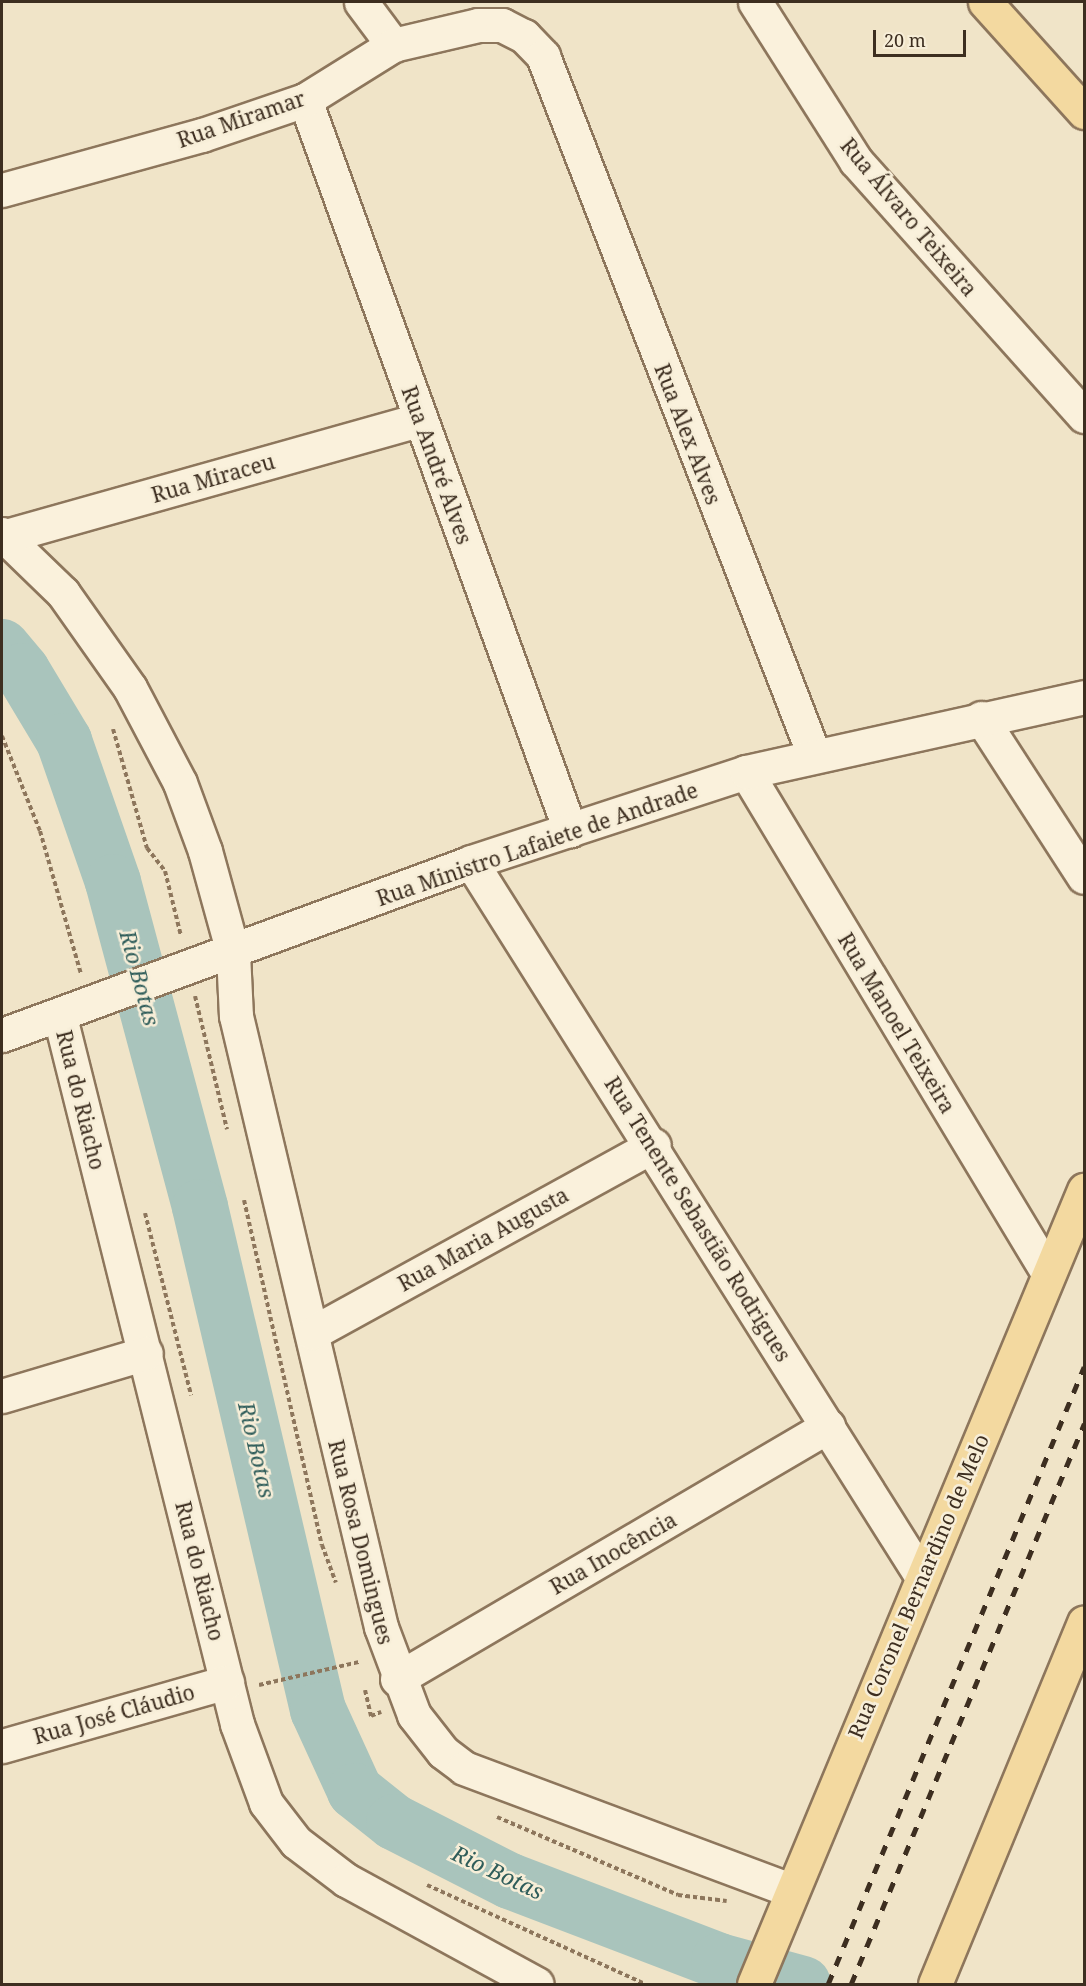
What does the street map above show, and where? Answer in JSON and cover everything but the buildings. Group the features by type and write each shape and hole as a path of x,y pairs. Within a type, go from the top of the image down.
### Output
{"main road":[{"path":"985,2 1084,112"},
{"name":"Rua Coronel Bernardino de Melo","path":"754,1984 777,1923 1084,1190"},
{"path":"935,1984 1084,1622"}],"street":[{"path":"361,2 393,45"},
{"name":"Rua Álvaro Teixeira","path":"755,2 856,161 1084,416"},
{"name":"Rua Miramar","path":"2,189 202,135 305,100 393,45 478,25 502,25 524,36 543,56 563,112"},
{"name":"Rua André Alves","path":"305,100 570,830"},
{"name":"Rua Alex Alves","path":"563,112 814,755"},
{"name":"Rua Miraceu","path":"4,535 420,420"},
{"name":"Rua Rosa Domingues","path":"4,535 63,593 130,688 180,783 233,953 236,1016 397,1679 429,1736 465,1768 791,1890"},
{"name":"Rua Ministro Lafaiete de Andrade","path":"2,1035 98,1003 471,862 746,772 814,755 1084,697"},
{"path":"981,718 1084,877"},
{"name":"Rua Manoel Teixeira","path":"746,772 1048,1273"},
{"name":"Rua Tenente Sebastião Rodrigues","path":"471,862 654,1145 922,1577"},
{"name":"Rua do Riacho","path":"60,1017 227,1682 259,1788 296,1842 406,1916 537,1984"},
{"name":"Rua Maria Augusta","path":"312,1333 654,1145"},
{"path":"2,1396 146,1353"},
{"name":"Rua Inocência","path":"397,1679 828,1426"},
{"name":"Rua José Cláudio","path":"2,1746 227,1682"}],"path":[{"path":"2,736 40,831 98,1003"},
{"path":"142,1203 191,1399"},
{"path":"267,1684 350,1664"},
{"path":"417,1880 645,1984"}],"waterway":[{"name":"Rio Botas","path":"2,647 22,671 64,741 113,882 200,1207 318,1710 355,1791 394,1822 510,1881 719,1961 803,1984"}],"railway":[{"path":"828,1984 1084,1367"},
{"path":"851,1984 1084,1424"}]}
